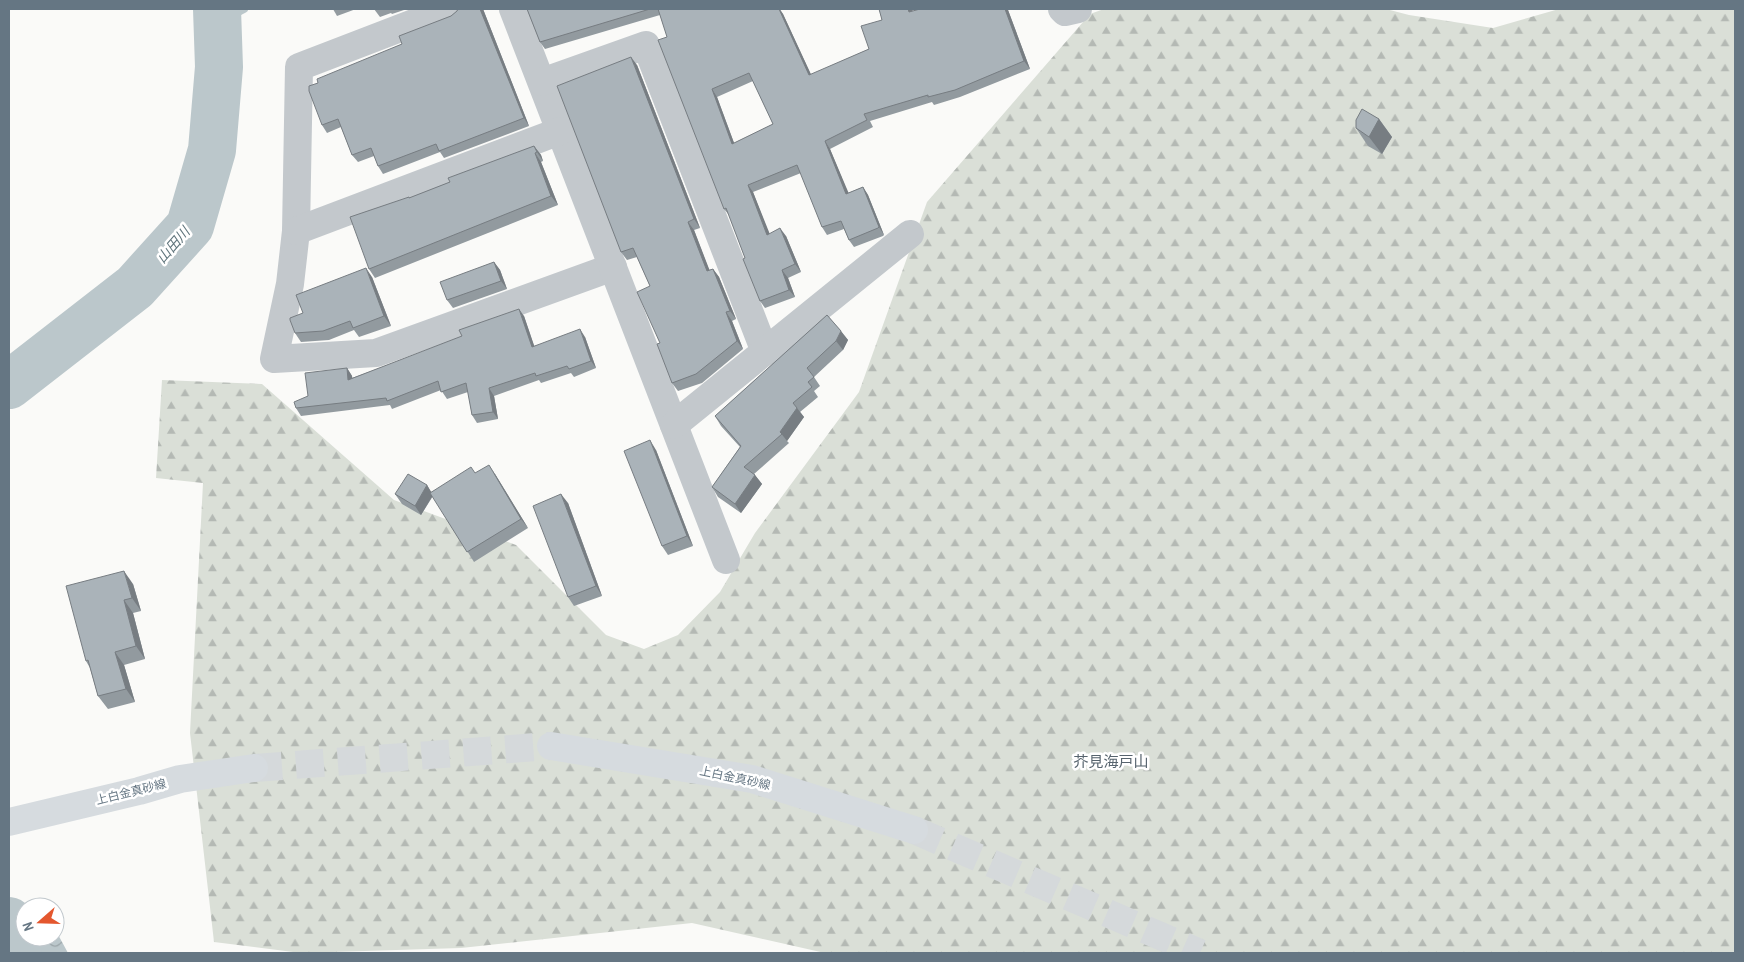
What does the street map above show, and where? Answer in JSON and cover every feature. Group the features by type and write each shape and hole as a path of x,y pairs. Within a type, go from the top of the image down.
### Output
{"main road":[{"name":"上白金真砂線","path":"551,746 752,779 914,830"},
{"name":"上白金真砂線","path":"9,822 57,809 139,791 180,779 254,768"}],"street":[{"path":"450,9 299,67 296,231 290,284 274,359 376,353 613,267"},
{"path":"513,9 726,560"},
{"path":"1062,9 1066,12 1078,9"},
{"path":"542,82 646,45 765,352"},
{"path":"296,231 560,131"},
{"path":"674,425 910,234"}],"green space":[{"path":"1104,9 1386,9 1409,15 1493,28 1559,9 1735,9 1735,953 825,953 692,923 461,948 301,953 214,942 190,733 203,483 156,478 162,380 262,384 394,500 516,545 606,635 644,649 678,635 720,592 755,533 859,392 927,202 1090,14"}],"water":[{"path":"15,929 15,947 65,947 68,953 9,953 9,930"}],"building":[{"path":"458,9 480,9 524,118 439,151 436,144 378,166 371,148 352,155 338,119 322,125 309,91 309,86 318,83 317,79 402,44 399,36 451,16"},
{"path":"527,9 650,9 540,42"},
{"path":"658,9 779,9 809,75 869,49 861,26 882,20 879,9 908,9 909,12 920,9 1005,9 1024,61 955,90 928,97 928,95 864,114 867,120 825,141 846,194 863,187 878,228 849,240 841,221 822,227 797,165 748,185 767,235 780,228 795,264 782,270 789,290 760,301 743,259 745,258 726,208 724,209 658,40 667,37","holes":["749,73 773,124 732,144 712,89"]},
{"path":"631,57 694,219 688,222 707,271 713,269 730,311 726,312 737,341 696,374 672,383 657,344 660,343 637,292 650,286 633,248 621,252 557,86"},
{"path":"1362,109 1379,119 1369,137 1356,128 1356,120"},
{"path":"534,146 551,196 369,269 350,217 409,198 450,182 448,178"},
{"path":"494,262 501,281 447,300 440,282"},
{"path":"366,268 384,316 353,328 350,321 323,331 295,333 290,318 303,313 296,295"},
{"path":"519,309 532,347 580,329 591,361 569,369 567,366 536,376 535,373 489,388 493,412 472,415 466,383 441,392 438,381 387,401 386,398 296,408 294,402 308,396 305,373 347,368 348,380 462,336 459,330"},
{"path":"827,315 841,331 836,341 807,368 814,377 808,382 812,387 793,403 797,408 780,432 782,434 744,467 755,475 735,504 712,487 741,446 715,416"},
{"path":"650,440 687,536 662,546 624,451"},
{"path":"489,465 521,519 467,552 430,493 471,467 475,473"},
{"path":"408,474 427,485 415,506 395,494"},
{"path":"561,494 596,586 568,597 533,506"},
{"path":"124,571 132,598 124,600 136,646 115,652 126,689 98,696 88,660 86,661 66,586"}],"waterway":[{"name":"山田川","path":"9,385 135,287 190,226 212,150 219,67 217,9"},
{"path":"219,22 244,9"},
{"name":"山田川","path":"9,921 18,953"}],"tunnel":[{"path":"254,768 551,746"},
{"path":"914,830 1200,953"}],"district":[{"name":"芥見海戸山","path":"1111,762"}]}
